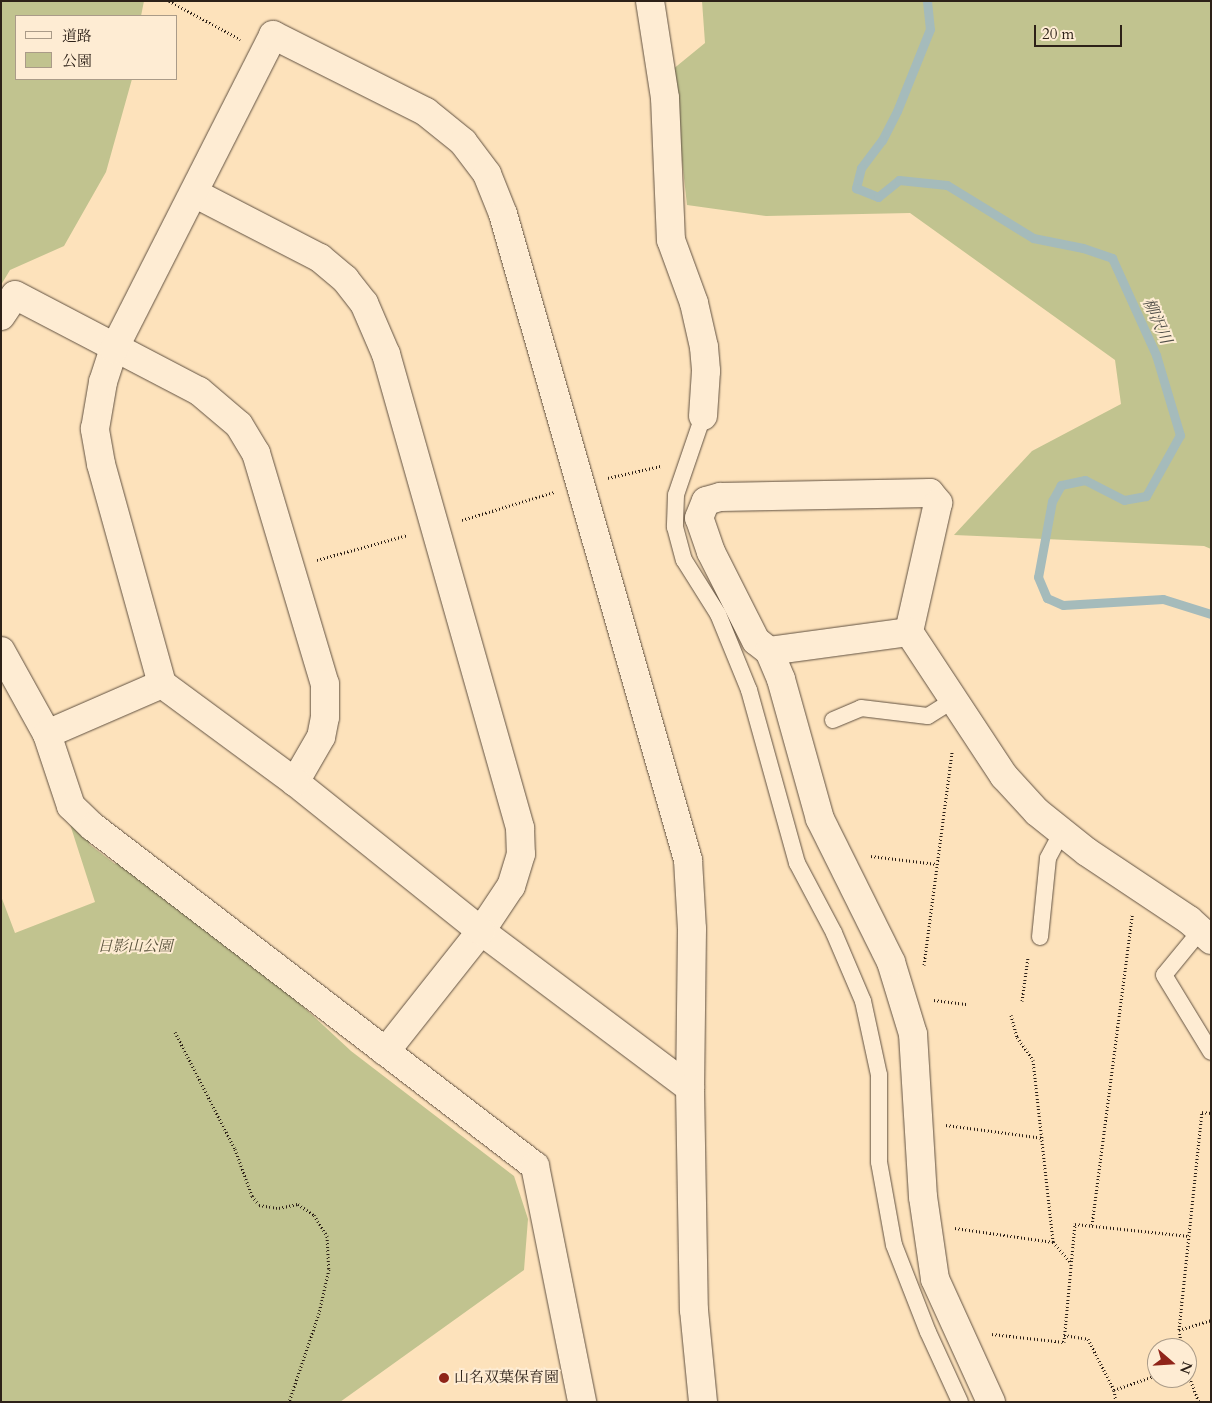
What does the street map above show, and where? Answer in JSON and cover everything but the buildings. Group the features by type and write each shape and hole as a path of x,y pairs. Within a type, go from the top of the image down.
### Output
{"street":[{"path":"650,1 665,98 671,240 694,303 704,347 706,371 703,416"},
{"path":"690,1088 481,931 295,782 162,684 101,464 95,429 103,382 114,349 273,35 426,112 463,142 487,174 503,214 582,484 688,860 692,928 690,1088 694,1310 703,1402"},
{"path":"194,192 320,258 345,279 364,303 386,354 520,828 520,854 511,886 481,931 385,1052"},
{"path":"1,316 15,296 114,349 199,391 240,425 256,453 288,568 324,684 326,702 321,737 295,782"},
{"path":"991,1402 935,1280 923,1197 914,1034 890,962 820,819 781,679 769,650 756,641 711,552 698,518 706,501 720,497 930,493 938,503 909,632 1004,776 1037,812 1206,935"},
{"path":"769,650 909,632"},
{"path":"1,651 47,734 71,806 93,827 535,1166 582,1402"},
{"path":"47,734 162,684"}],"lane":[{"path":"703,416 676,494 675,527 684,560 718,614 746,681 797,863 834,934 863,1001 879,1075 879,1162 894,1245 928,1332 960,1402"},
{"path":"833,720 861,708 928,716 954,700"},
{"path":"1040,937 1048,858 1062,832"},
{"path":"1206,935 1164,975 1211,1052"}],"path":[{"path":"169,1 265,51"},
{"path":"288,568 436,528 582,484 688,460"},
{"path":"923,974 954,742"},
{"path":"866,860 872,855 937,864"},
{"path":"1092,1225 1132,911"},
{"path":"1022,1001 1028,955 1040,937"},
{"path":"929,1000 968,1004"},
{"path":"1011,1015 1016,1037 1033,1060 1053,1242 1071,1264"},
{"path":"175,1032 235,1149 252,1196 260,1205 279,1208 298,1204 314,1215 327,1236 328,1269 319,1313 289,1402"},
{"path":"1180,1338 1179,1330 1202,1112 1211,1113"},
{"path":"942,1125 1043,1138"},
{"path":"986,1333 1064,1342 1075,1224 1189,1236"},
{"path":"949,1227 1053,1242"},
{"path":"1179,1330 1211,1320"},
{"path":"1064,1335 1088,1339 1114,1390 1116,1402"},
{"path":"1114,1390 1147,1378"},
{"path":"1194,1388 1199,1402"}],"green space":[{"path":"1,1 144,1 141,15 15,15 15,80 132,80 106,172 64,246 10,270 1,285"},
{"path":"702,1 1211,1 1211,549 1204,546 954,535 1032,451 1121,404 1115,360 910,213 766,216 687,205 672,70 705,43"},
{"name":"日影山公園","path":"68,818 92,838 89,844 115,864 119,860 282,987 351,1051 514,1176 528,1219 524,1270 340,1402 1,1402 1,896 15,933 95,902"}],"waterway":[{"name":"柳沢川","path":"927,1 930,29 897,111 882,140 861,168 856,188 878,197 899,180 947,185 1033,238 1083,248 1112,258 1156,355 1180,435 1146,496 1124,500 1085,480 1061,485 1052,501 1038,577 1047,598 1063,605 1163,599 1211,614"}],"place":[{"name":"山名双葉保育園","path":"444,1378"}]}
